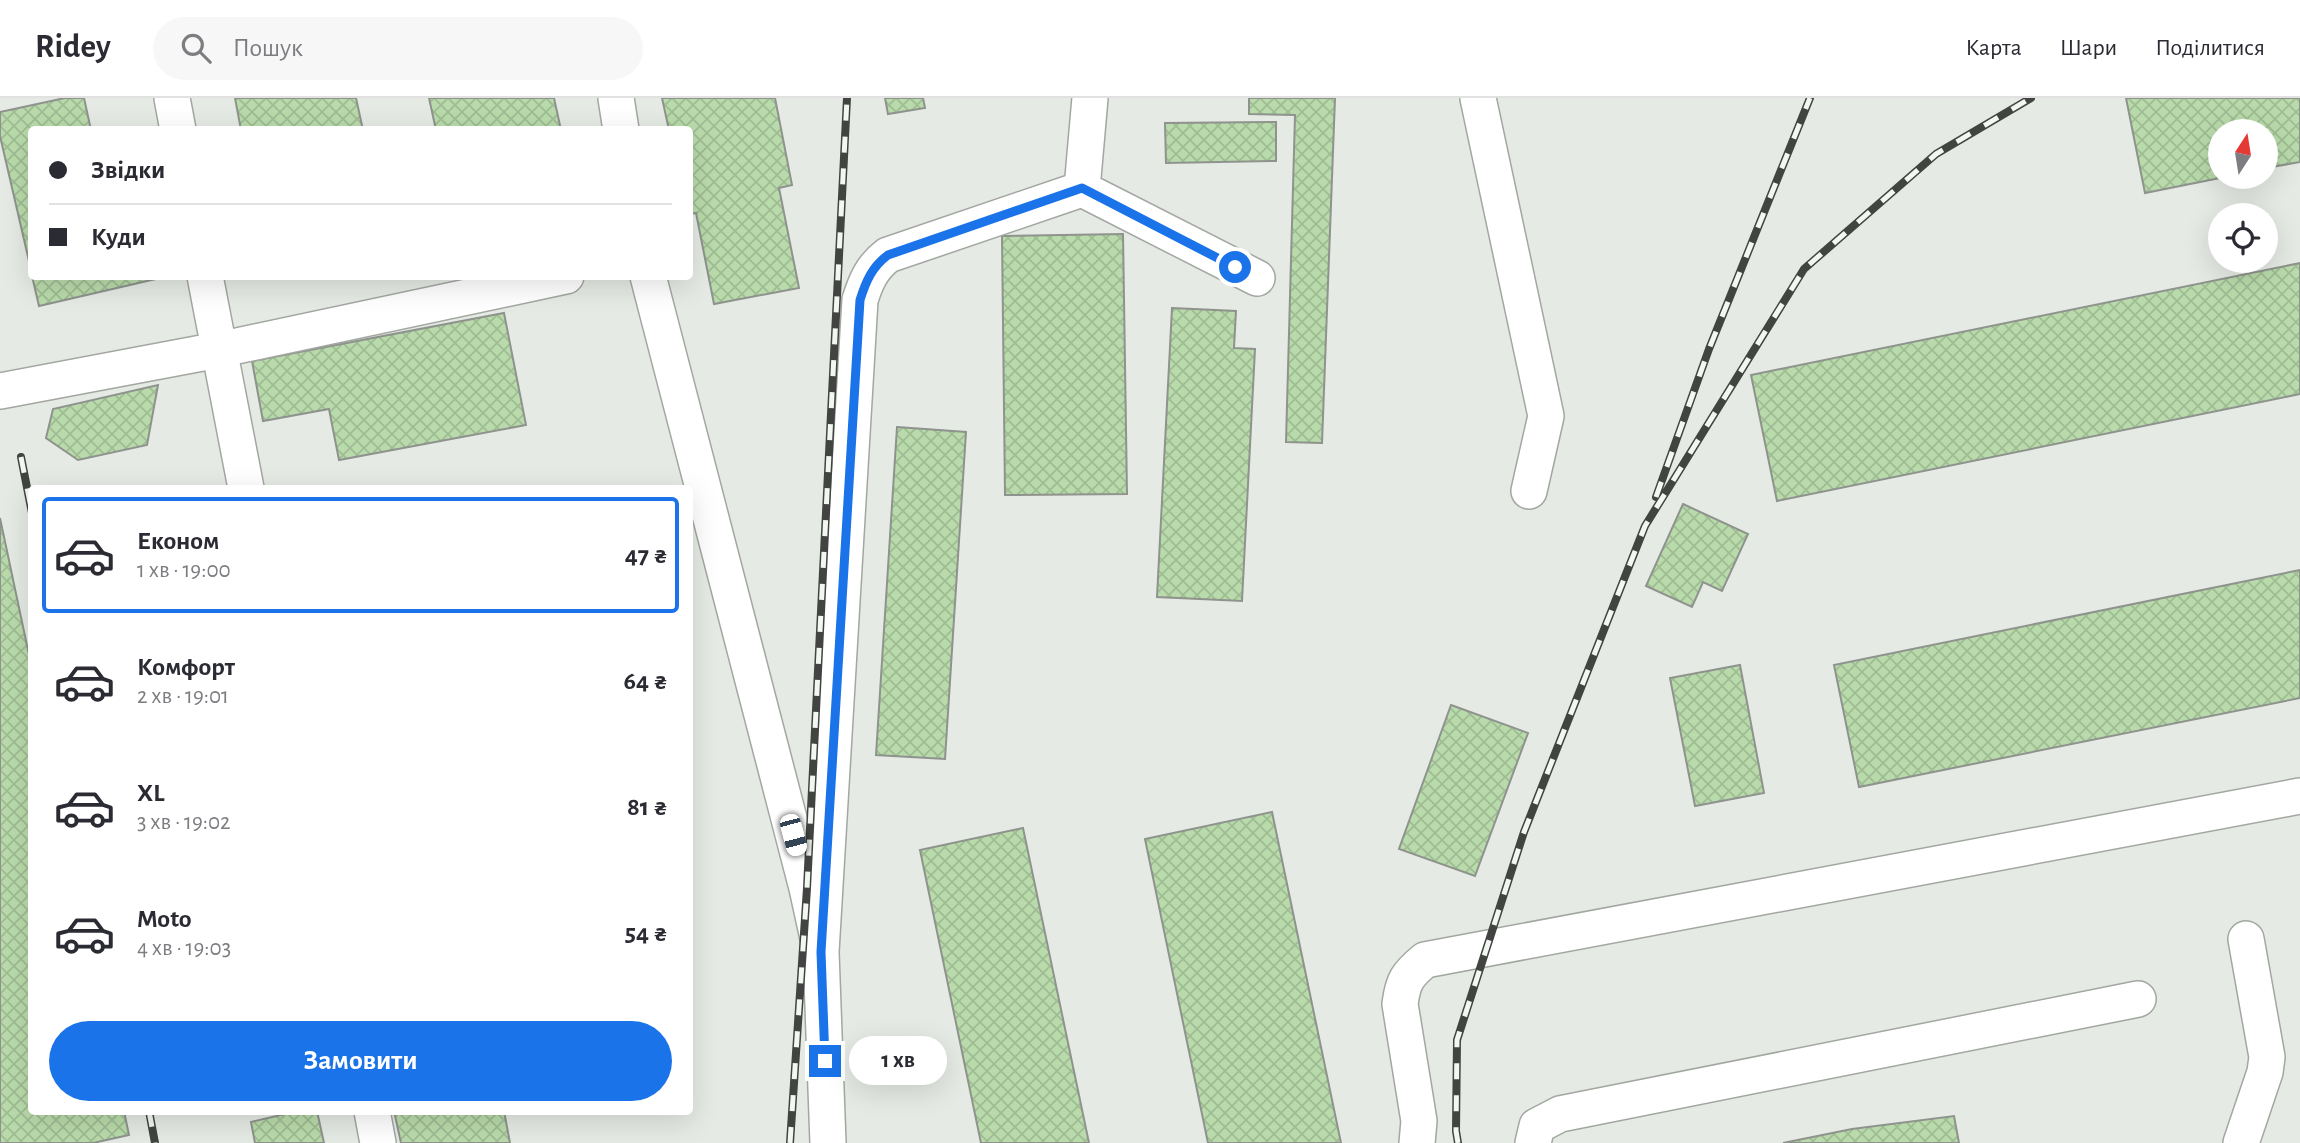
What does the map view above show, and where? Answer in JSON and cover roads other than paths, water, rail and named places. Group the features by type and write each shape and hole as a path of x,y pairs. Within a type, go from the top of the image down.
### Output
{"lane":[{"path":"172,98 177,126"},
{"path":"616,98 620,126"},
{"path":"1082,188 1090,98"},
{"path":"1478,98 1546,416 1529,491"},
{"path":"828,1143 821,952 860,300 866,282 876,264 888,255 1082,188 1257,278"},
{"path":"206,280 245,485"},
{"path":"0,391 218,350 547,280"},
{"path":"649,280 807,888 821,952"},
{"path":"1417,1143 1419,1121 1400,1004 1402,985 1412,971 1425,960 2300,796"},
{"path":"2241,1143 2265,1072 2267,1057 2246,939"},
{"path":"1533,1143 1537,1126 1560,1114 2138,999"},
{"path":"373,1115 378,1143"}],"railway":[{"path":"790,1143 807,888 847,98"},
{"path":"1656,497 1709,349 1810,98"},
{"path":"1458,1143 1457,1040 1524,832 1645,526 1804,269 1936,154 2031,98"},
{"path":"21,457 28,493"},
{"path":"150,1115 155,1143"}]}
